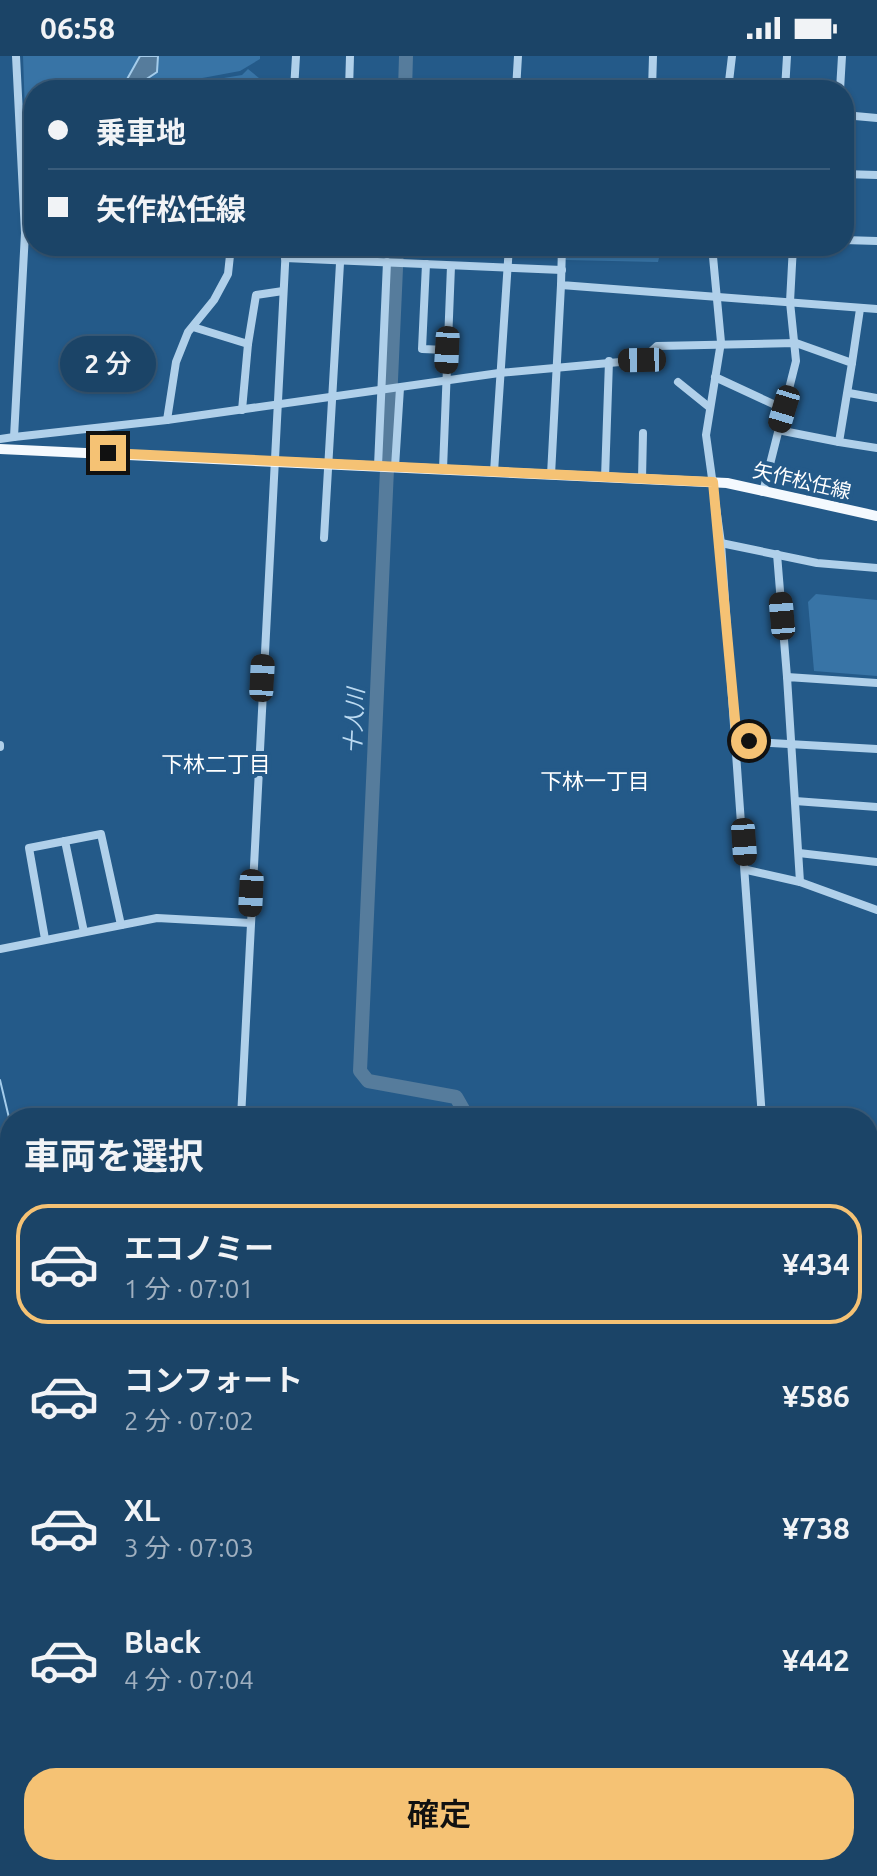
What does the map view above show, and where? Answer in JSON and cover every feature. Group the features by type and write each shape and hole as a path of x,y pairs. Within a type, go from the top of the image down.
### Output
{"main road":[{"name":"矢作松任線","path":"0,449 713,482 877,516"}],"street":[{"path":"16,56 24,165"},
{"path":"295,80 296,56"},
{"path":"350,56 350,80"},
{"path":"517,80 518,56"},
{"path":"652,80 653,56"},
{"path":"729,80 732,56"},
{"path":"786,80 787,56"},
{"path":"841,80 842,56"},
{"path":"854,116 877,118"},
{"path":"854,174 877,175"},
{"path":"854,240 877,241"},
{"path":"14,437 27,256"},
{"path":"167,420 176,362 193,327 214,300 228,274 230,256"},
{"path":"324,538 340,256"},
{"path":"494,472 508,256"},
{"path":"551,475 562,256"},
{"path":"713,256 721,342 706,435 721,543 747,870 761,1108"},
{"path":"763,492 796,361 790,302 792,256"},
{"path":"241,1108 285,258 562,270"},
{"path":"386,467 394,262"},
{"path":"426,264 422,349 447,350"},
{"path":"443,469 451,266"},
{"path":"561,285 877,309"},
{"path":"242,410 256,295 283,291"},
{"path":"839,442 860,309"},
{"path":"193,327 248,344"},
{"path":"0,439 167,420 499,373 642,360 657,346 721,342 796,343 852,363"},
{"path":"605,478 609,361"},
{"path":"715,377 784,409"},
{"path":"678,382 709,407"},
{"path":"386,467 391,389"},
{"path":"849,393 877,398"},
{"path":"778,430 877,448"},
{"path":"642,479 643,433"},
{"path":"721,543 817,563 877,568"},
{"path":"777,554 800,882"},
{"path":"787,677 877,683"},
{"path":"737,741 791,741 877,749"},
{"path":"795,801 877,807"},
{"path":"45,939 29,848 101,834 121,925"},
{"path":"65,841 84,932"},
{"path":"799,853 877,862"},
{"path":"747,870 800,882 877,910"},
{"path":"0,949 157,918 250,923"}],"shaded area":[{"path":"23,56 260,56 240,71 192,80 24,80 24,84"},
{"path":"140,56 158,56 157,72 145,80 127,80"},
{"path":"248,69 261,80 212,80 242,75"},
{"path":"565,256 660,256 658,262 565,260"},
{"path":"816,594 877,600 877,676 814,671 808,602"}],"waterway":[{"name":"十人川","path":"405,80 406,56"},
{"name":"十人川","path":"397,256 360,1071 368,1081 456,1097 462,1108"},
{"path":"0,1080 7,1108"}],"district":[{"name":"下林二丁目","path":"216,764"},
{"name":"下林一丁目","path":"595,781"}],"route":[{"path":"108,453 713,482 737,741 749,741"}]}
